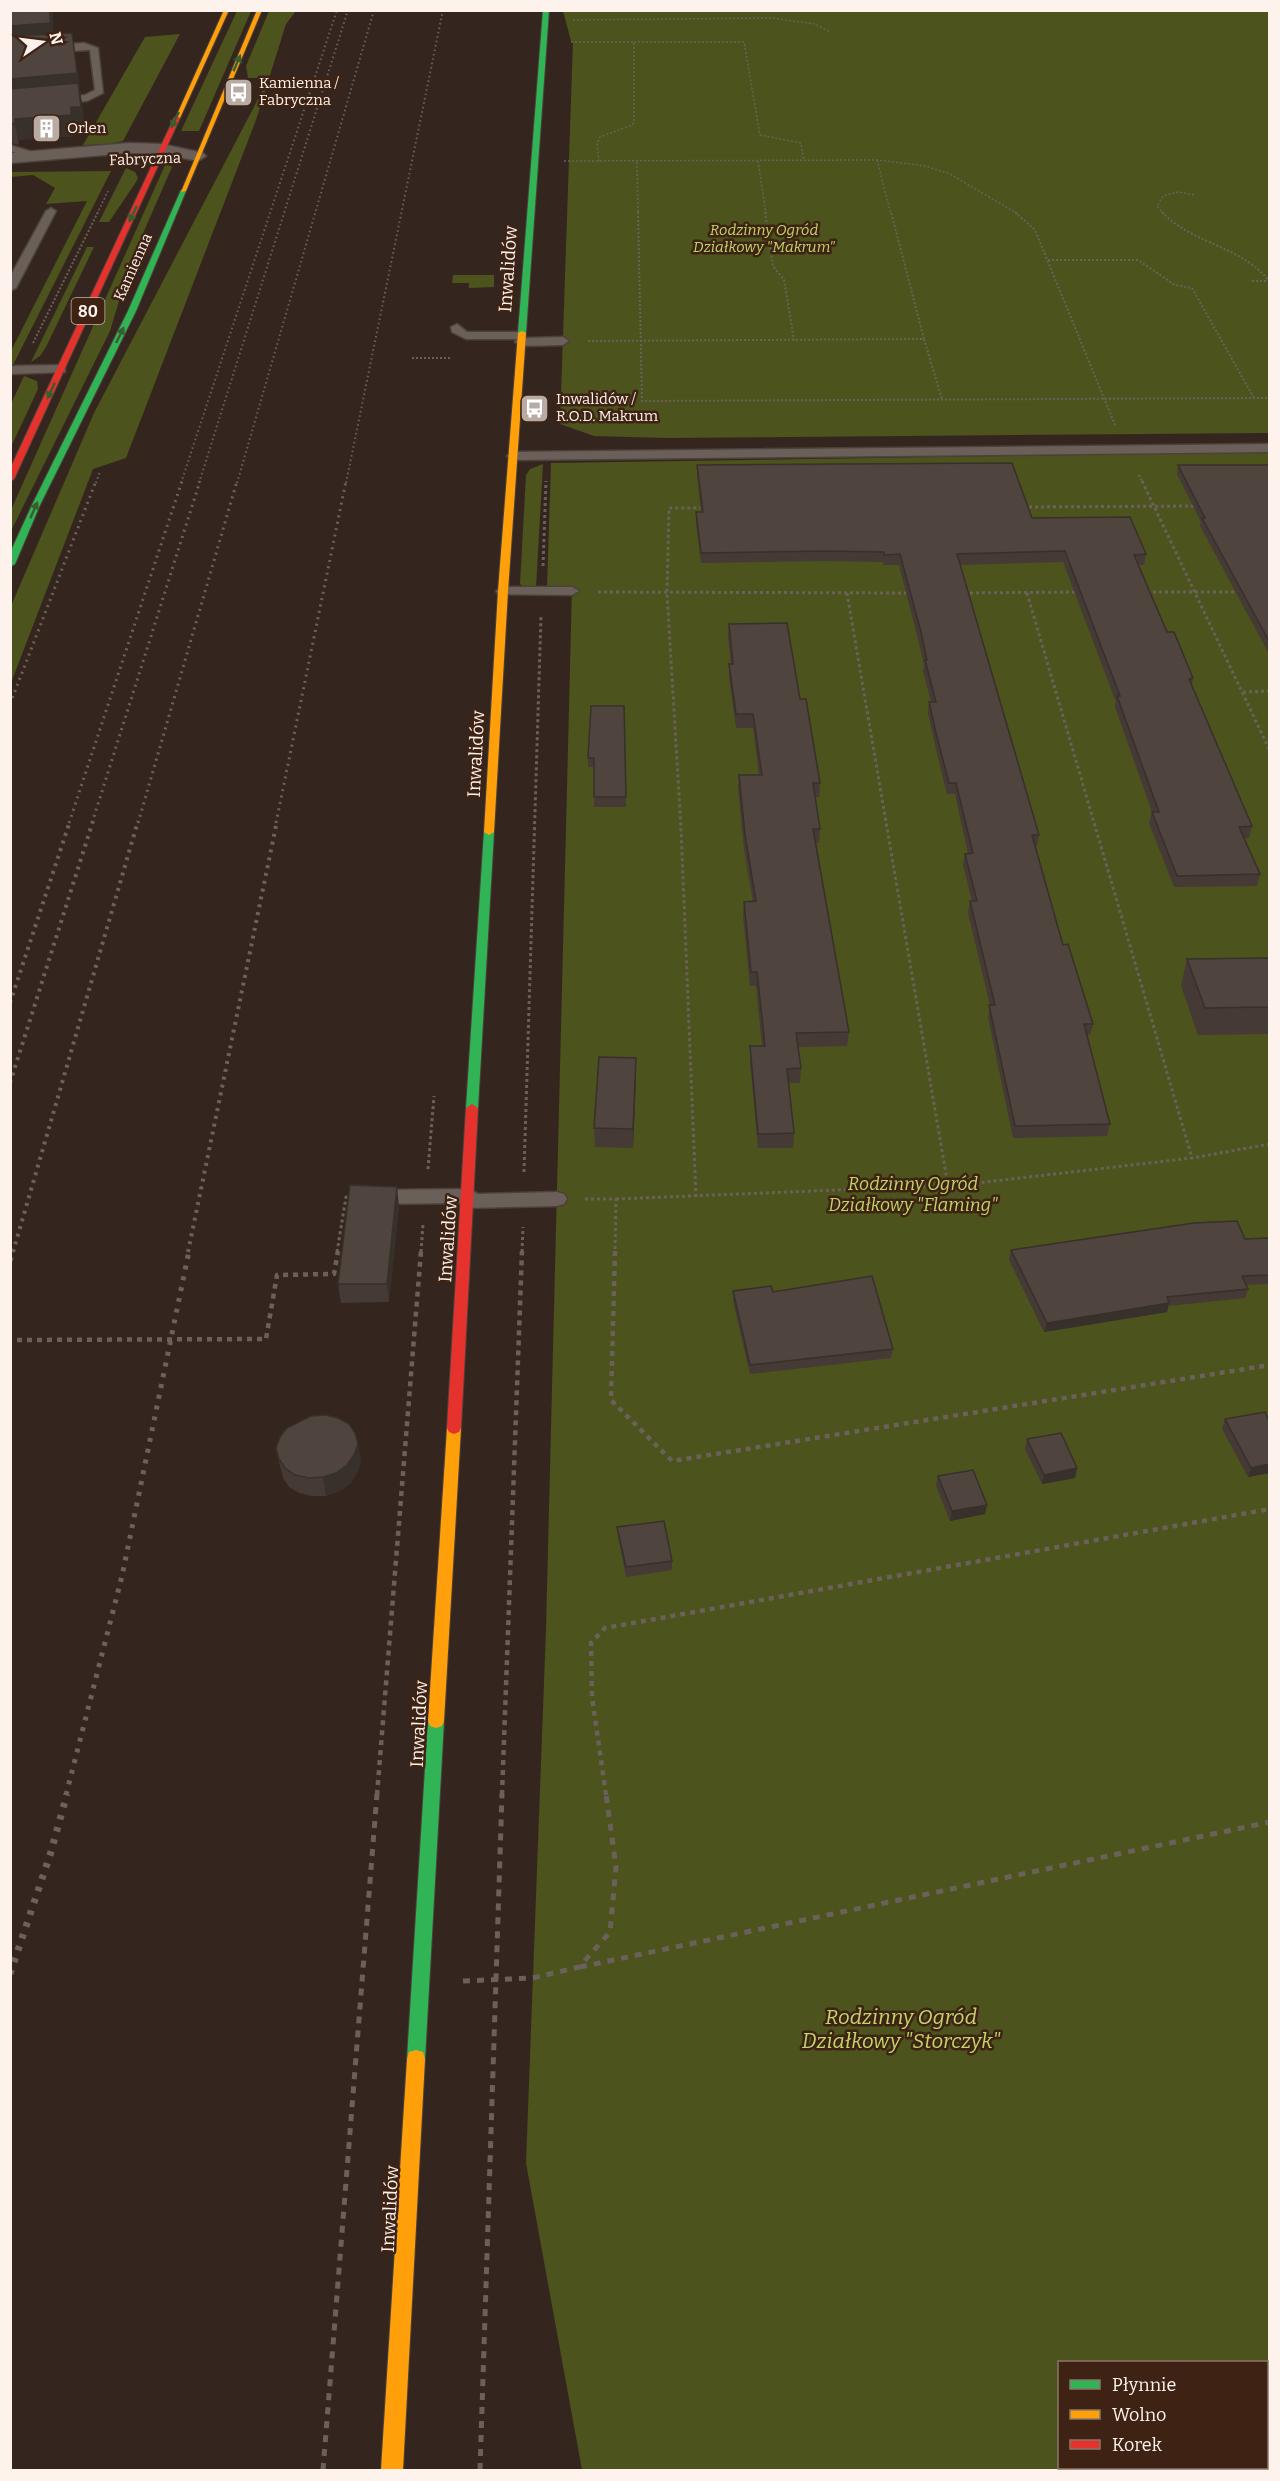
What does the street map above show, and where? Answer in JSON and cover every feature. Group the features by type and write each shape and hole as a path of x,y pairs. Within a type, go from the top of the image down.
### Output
{"main road":[{"name":"Kamienna","path":"10,479 227,10"},
{"name":"Kamienna","path":"10,564 36,505 132,311 260,10"},
{"name":"Inwalidów","path":"392,2470 503,591 545,16"}],"street":[{"name":"Fabryczna","path":"10,158 129,148 160,155"},
{"name":"Fabryczna","path":"10,164 160,155 198,156"}],"lane":[{"path":"10,51 94,48 100,91 87,98 10,105"},
{"path":"10,148 36,156"},
{"path":"10,288 51,211"},
{"path":"457,327 458,332 466,335 563,341"},
{"path":"10,370 61,369"},
{"path":"513,456 1269,448"},
{"path":"503,591 572,591"},
{"path":"377,1197 557,1199"}],"path":[{"path":"481,11 499,11"},
{"path":"545,16 564,20 737,17 800,20 815,24 830,32"},
{"path":"564,20 568,42 744,42 760,135 801,143 804,161"},
{"path":"599,161 597,144 600,137 632,125 634,122 634,42"},
{"path":"562,149 562,161 877,160 925,166 950,174 973,186 1029,223 1035,230 1048,260 1127,450 1269,751"},
{"path":"877,160 942,399"},
{"path":"758,161 773,266 784,280 794,340"},
{"path":"637,162 642,401 1269,398"},
{"path":"1195,195 1170,192 1162,196 1156,206 1182,229 1248,262 1269,281"},
{"path":"1048,260 1138,260 1175,285 1192,288 1254,398"},
{"path":"1252,281 1269,281"},
{"path":"563,341 924,339"},
{"path":"412,358 452,358"},
{"path":"480,2470 547,456"},
{"path":"1012,507 1200,506"},
{"path":"696,1197 681,828 666,593 669,508 704,508"},
{"path":"572,591 919,593"},
{"path":"1139,592 1248,591"},
{"path":"1027,592 1192,1158"},
{"path":"955,593 1083,592"},
{"path":"847,593 948,1185"},
{"path":"1243,692 1269,690"},
{"path":"323,2470 434,1091"},
{"path":"557,1199 696,1197 948,1185 1192,1158 1269,1144"},
{"path":"17,1340 266,1339 277,1275 334,1274 346,1197 377,1197"},
{"path":"616,1199 611,1400 672,1461 1269,1365"},
{"path":"579,1967 610,1932 616,1867 592,1697 591,1643 604,1628 1269,1509"},
{"path":"421,1982 532,1978 1269,1822"}],"green space":[{"path":"237,11 251,11 199,131 181,131"},
{"path":"269,11 296,11 286,24 256,120 126,458 93,469 11,683 11,606 94,413 269,78 248,78 246,66"},
{"name":"Rodzinny Ogród Działkowy \"Makrum\"","path":"563,11 1269,11 1269,433 667,438 594,436 560,424 573,41 571,41"},
{"path":"180,34 123,141 83,145 145,37"},
{"path":"166,163 172,167 131,261 110,331 11,531 11,510"},
{"path":"126,168 135,172 138,178 136,182 109,222 99,222"},
{"path":"111,171 11,365 11,351 87,201 46,204 55,188 33,175 11,177 11,172"},
{"path":"87,247 94,247 46,347 40,356 31,362"},
{"path":"453,275 494,275 494,287 469,288 469,283 452,283"},
{"path":"24,376 37,381 38,389 11,447 11,404"},
{"path":"1269,452 1269,2470 582,2470 526,2163 546,1629 572,587 547,587 551,463"},
{"path":"543,464 536,588 524,587 520,584 526,475 530,469"}],"building":[{"path":"10,10 50,10 50,23 10,26"},
{"path":"72,33 77,73 10,79 10,36"},
{"path":"78,83 81,107 71,107 71,115 15,119 15,124 10,123 10,89"},
{"path":"1012,463 1032,518 1130,517 1146,554 1134,555 1167,632 1174,632 1193,678 1189,679 1252,826 1239,827 1260,874 1177,876 1152,812 1159,812 1117,696 1120,696 1065,551 957,554 1039,835 1032,835 1063,945 1068,944 1093,1024 1084,1024 1110,1124 1015,1126 989,1005 995,1005 970,901 977,901 965,854 973,853 956,783 949,783 936,733 929,702 936,702 925,660 927,660 921,632 900,554 825,551 701,553 696,512 703,512 697,465"},
{"path":"1178,465 1269,465 1269,641 1202,518 1205,518"},
{"path":"787,623 800,699 806,699 820,783 813,783 820,829 813,829 849,1032 796,1033 801,1068 787,1069 794,1133 758,1134 750,1046 765,1046 757,972 751,972 744,902 756,901 745,835 739,775 762,775 753,714 736,714 729,664 733,664 729,624"},
{"path":"591,706 624,706 626,797 594,797 594,758 588,758"},
{"path":"1269,958 1269,1007 1205,1008 1187,959"},
{"path":"599,1057 636,1058 633,1129 594,1128"},
{"path":"350,1185 397,1187 387,1284 338,1284"},
{"path":"1237,1221 1245,1239 1269,1238 1269,1275 1242,1276 1248,1289 1167,1297 1169,1303 1047,1323 1011,1250 1194,1223"},
{"path":"872,1276 893,1349 750,1365 733,1291 771,1286 773,1292"},
{"path":"1265,1412 1269,1421 1269,1464 1251,1468 1225,1419"},
{"path":"325,1415 349,1424 358,1444 354,1455 347,1465 336,1473 309,1478 295,1475 285,1468 279,1459 276,1448 280,1437 287,1428 311,1416"},
{"path":"1061,1433 1077,1468 1044,1475 1027,1439"},
{"path":"973,1470 987,1505 952,1511 938,1476"},
{"path":"664,1521 672,1561 626,1567 617,1527"}],"railway":[{"path":"181,483 337,10"},
{"path":"199,483 348,10"},
{"path":"237,483 374,10"},
{"path":"346,483 443,10"},
{"path":"96,483 100,471"},
{"path":"10,704 96,481"},
{"path":"69,823 182,481"},
{"path":"92,823 200,481"},
{"path":"138,823 237,481"},
{"path":"276,823 346,481"},
{"path":"10,1003 70,821"},
{"path":"10,1083 93,821"},
{"path":"13,1252 138,821"},
{"path":"188,1252 277,821"},
{"path":"10,1261 13,1251"},
{"path":"66,1795 122,1576 189,1251"},
{"path":"10,1974 50,1855 67,1794"}],"traffic: fast":[{"path":"522,333 546,10"},
{"path":"10,564 36,505 132,311 183,191"},
{"path":"472,1108 489,832"},
{"path":"416,2059 436,1721"}],"traffic: slow":[{"path":"177,118 227,10"},
{"path":"183,191 260,10"},
{"path":"489,832 503,591 522,333"},
{"path":"436,1721 454,1428"},
{"path":"392,2470 416,2059"}],"traffic: jam":[{"path":"10,479 177,118"},
{"path":"454,1428 472,1108"}],"place":[{"name":"Kamienna / Fabryczna","path":"238,92"},
{"name":"Orlen","path":"46,128"},
{"name":"Inwalidów / R.O.D. Makrum","path":"535,408"}],"park label":[{"name":"Rodzinny Ogród Działkowy \"Flaming\"","path":"913,1194"},
{"name":"Rodzinny Ogród Działkowy \"Storczyk\"","path":"901,2029"}]}
